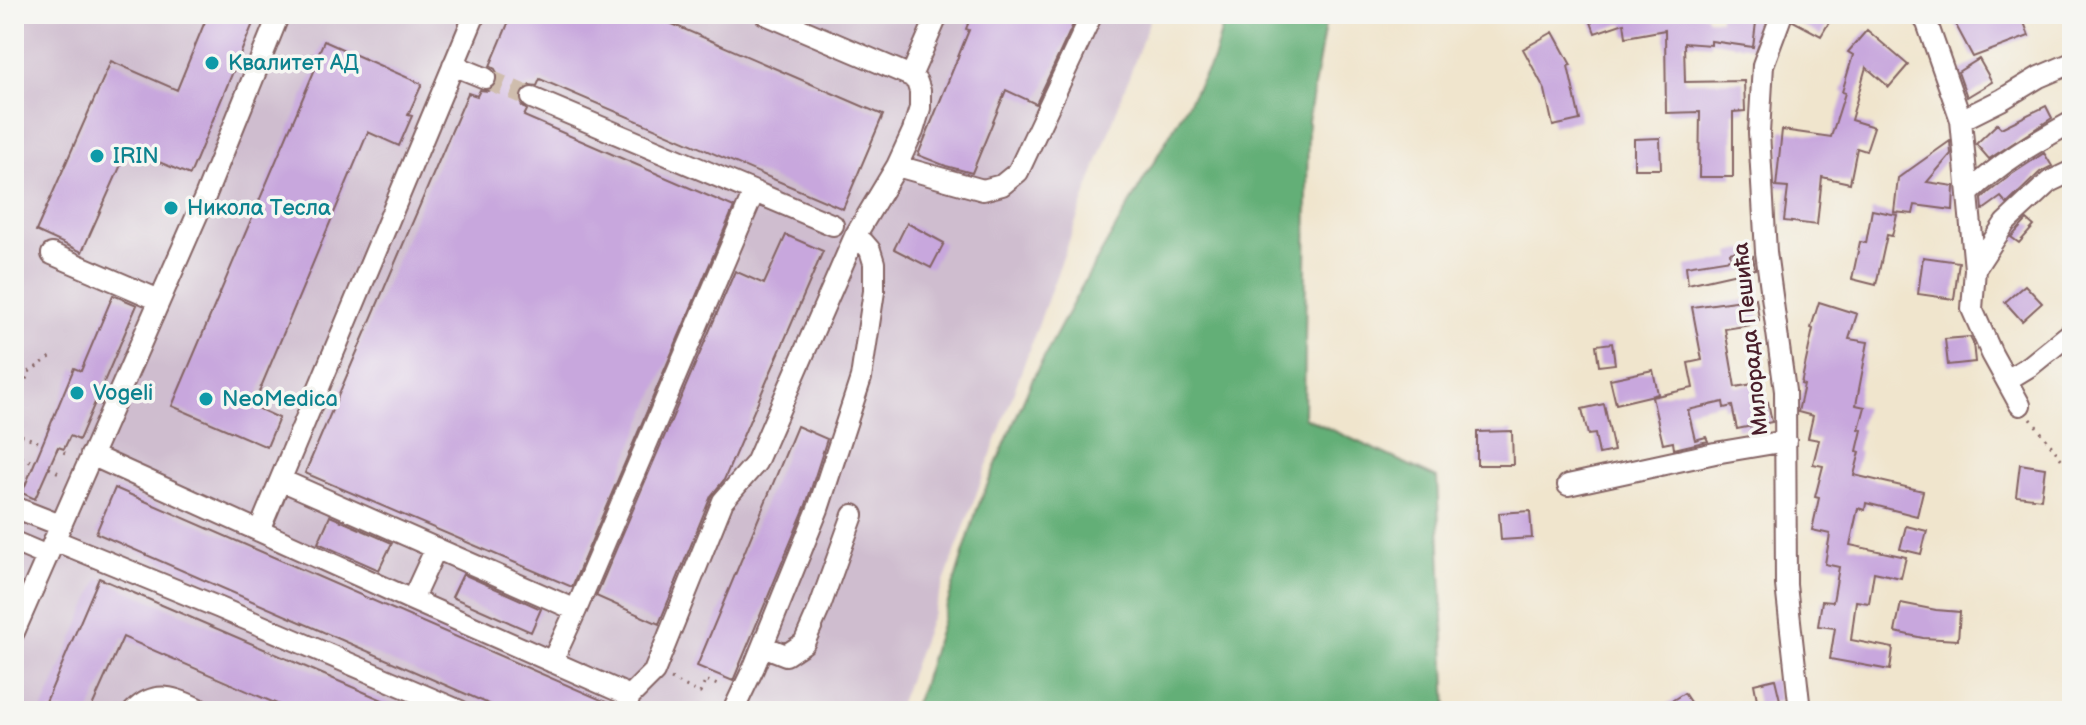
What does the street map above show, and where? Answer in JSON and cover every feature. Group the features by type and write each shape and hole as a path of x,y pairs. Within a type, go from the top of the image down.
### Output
{"street":[{"path":"14,632 205,197 279,14"},
{"path":"259,531 475,14"},
{"path":"91,455 552,662 628,704 654,672 723,501 756,463 855,236 897,166 920,108 920,91 911,76 765,14"},
{"path":"911,76 938,14"},
{"path":"897,166 983,190 1009,181 1018,172 1092,14"},
{"name":"Милорада Пешића","path":"1782,14 1763,65 1759,133 1766,252 1785,391 1786,585 1800,711"},
{"path":"1921,14 1927,23 1961,120 1975,269 1972,309 2020,405"},
{"path":"1961,120 2039,77 2072,63"},
{"path":"453,65 485,78"},
{"path":"532,98 833,225"},
{"path":"1968,194 2003,163 2072,122"},
{"path":"1975,269 2005,223 2049,182 2072,171"},
{"path":"552,662 754,192"},
{"path":"737,703 818,509 861,378 874,291 874,263 870,250 855,236"},
{"path":"52,254 159,300"},
{"path":"2007,380 2030,366 2072,332"},
{"path":"1568,485 1786,441"},
{"path":"281,480 576,610"},
{"path":"14,507 54,541 460,711"},
{"path":"763,646 786,655 804,643 853,515"},
{"path":"14,542 54,541"},
{"path":"412,600 436,548"},
{"path":"134,711 143,702 163,696 203,711"}],"path":[{"path":"14,409 29,372 52,356"},
{"path":"2020,405 2072,473"},
{"path":"14,432 43,444"},
{"path":"14,454 35,463"},
{"path":"654,672 700,693 706,680 737,703"}],"shaded area":[{"path":"14,14 1152,14 897,711 14,711"}],"green space":[{"path":"1226,14 1327,14 1308,121 1304,417 1437,478 1447,711 912,711 977,509 1032,380 1082,286 1213,60"}],"building":[{"path":"208,14 257,14 190,175 128,149 82,252 36,231 111,61 177,90"},
{"path":"512,14 649,14 883,115 843,209 540,79 537,86 530,85 520,92 519,100 527,110 524,116 734,207 572,587 305,473 468,93 477,96 480,90 488,91 497,84 498,75 490,66"},
{"path":"972,14 1078,14 1036,104 1006,90 972,173 918,155 969,30 966,29"},
{"path":"1588,14 1706,14 1707,19 1720,20 1720,14 1757,14 1753,47 1711,41 1711,45 1684,43 1685,82 1744,81 1745,111 1733,112 1733,177 1699,177 1700,112 1666,113 1665,30 1626,37 1624,23 1595,33"},
{"path":"1795,14 1834,14 1821,36 1793,21"},
{"path":"1950,14 2021,14 2029,36 1973,57"},
{"path":"1867,30 1908,65 1889,87 1866,67 1851,120 1874,127 1866,151 1857,148 1850,183 1822,177 1817,225 1784,221 1788,188 1776,187 1782,130 1831,137 1853,55 1848,52"},
{"path":"1553,32 1571,65 1568,66 1580,120 1553,126 1545,90 1523,49"},
{"path":"324,41 422,84 399,146 368,132 253,406 279,418 267,447 172,406 318,62 315,61"},
{"path":"1979,59 1992,82 1967,97 1958,72"},
{"path":"2046,106 2052,118 1989,159 1976,144 1997,124 2001,128"},
{"path":"1660,138 1661,169 1634,169 1634,139"},
{"path":"1950,141 1951,154 1927,182 1954,186 1953,210 1915,205 1913,214 1894,212 1898,178"},
{"path":"2044,153 2052,166 2040,172 2007,204 2001,197 1983,210 1982,199 1988,193"},
{"path":"1872,210 1897,215 1892,236 1887,235 1876,285 1852,279 1860,242 1866,243"},
{"path":"2027,220 2034,226 2019,243 2011,237"},
{"path":"907,223 944,243 931,268 894,249"},
{"path":"786,235 823,251 724,480 711,496 659,624 596,596 735,271 764,284"},
{"path":"1745,249 1747,257 1753,256 1755,269 1688,284 1686,266 1731,259 1730,253"},
{"path":"1923,257 1959,262 1954,299 1918,294"},
{"path":"2025,285 2042,303 2022,321 2005,302"},
{"name":"Vogeli","path":"113,295 137,305 79,440 70,436 64,449 58,447 35,499 22,493 74,368 81,371"},
{"path":"1756,298 1759,320 1750,322 1751,325 1725,329 1735,387 1759,383 1762,403 1768,402 1772,422 1737,429 1732,406 1724,408 1723,402 1688,410 1695,440 1706,437 1708,441 1674,449 1673,442 1663,444 1652,397 1693,388 1688,363 1702,360 1692,307"},
{"path":"1819,302 1857,314 1849,339 1868,342 1856,405 1865,407 1859,429 1862,430 1857,451 1860,452 1854,475 1923,491 1917,516 1866,503 1865,510 1858,508 1850,545 1906,557 1901,578 1874,572 1869,603 1856,601 1851,640 1893,648 1890,670 1830,659 1835,628 1818,626 1822,601 1833,602 1839,567 1825,564 1830,534 1812,530 1819,498 1815,497 1823,466 1813,464 1819,440 1808,438 1813,416 1798,412 1811,328"},
{"path":"1970,337 1975,362 1948,365 1945,339"},
{"path":"1612,343 1615,364 1599,366 1596,345"},
{"path":"1653,370 1658,394 1616,404 1610,379"},
{"path":"1604,404 1614,451 1599,454 1595,434 1588,435 1582,409"},
{"path":"797,426 827,439 806,505 733,681 697,666"},
{"path":"1512,431 1513,465 1477,465 1477,432"},
{"path":"2020,464 2045,468 2041,499 2016,496"},
{"path":"115,488 613,705 612,711 505,711 96,533"},
{"path":"1530,511 1532,538 1501,540 1499,513"},
{"path":"330,516 392,543 379,570 318,543"},
{"path":"1906,526 1927,531 1921,554 1900,549"},
{"path":"463,574 541,609 531,632 452,597"},
{"path":"99,578 408,711 282,711 284,707 123,637 90,711 42,711"},
{"path":"1901,603 1960,612 1958,640 1923,638 1895,632"},
{"path":"1775,679 1780,700 1758,705 1754,684"},
{"path":"1684,693 1696,711 1656,711"}],"tunnel":[{"path":"485,78 532,98"}],"place":[{"name":"Квалитет АД","path":"212,63"},
{"name":"IRIN","path":"97,156"},
{"name":"Никола Тесла","path":"171,208"},
{"name":"Vogeli","path":"77,393"},
{"name":"NeoMedica","path":"206,399"}]}
